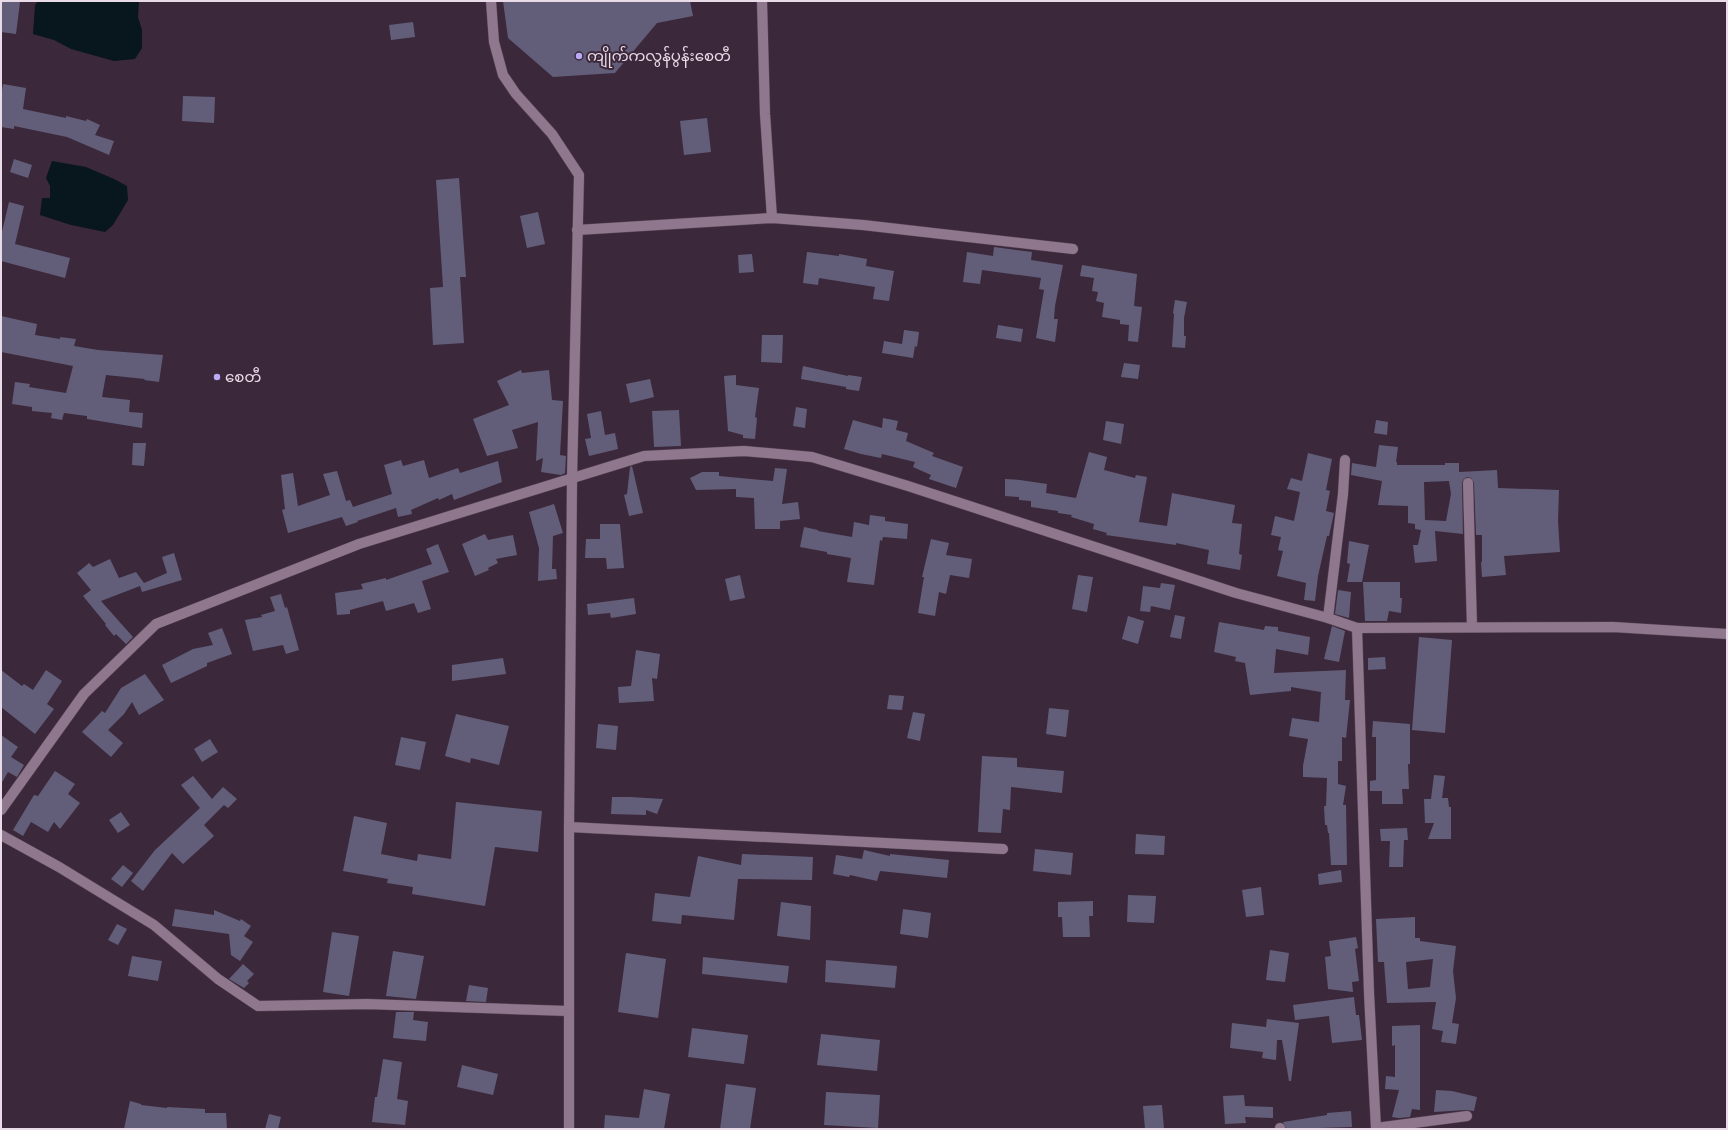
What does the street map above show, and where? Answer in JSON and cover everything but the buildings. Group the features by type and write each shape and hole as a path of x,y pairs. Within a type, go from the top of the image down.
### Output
{"street":[{"path":"491,1 494,42 503,75 516,94 552,134 579,175 572,479 568,1011 569,1129"},
{"path":"762,1 765,114 772,218"},
{"path":"577,230 772,218 862,225 1073,249"},
{"path":"1,810 84,694 156,624 359,544 644,456 744,451 812,457 908,486 1236,593 1328,618 1357,628 1613,627 1727,634"},
{"path":"1328,618 1343,494 1345,460"},
{"path":"1468,483 1472,627"},
{"path":"1357,628 1369,993 1376,1128 1467,1116"},
{"path":"569,827 1003,849"},
{"path":"1,835 59,867 154,925 218,979 258,1006 366,1004 568,1011"}],"shaded area":[{"path":"38,1 139,1 138,17 142,30 142,48 135,59 114,61 71,49 54,40 33,34 35,5"},
{"path":"52,161 86,167 127,186 128,200 113,225 105,232 71,225 40,215 42,198 50,198 50,186 46,178"}],"place":[{"name":"ကျိုက်ကလွန်ပွန်းစေတီ","path":"579,56"},
{"name":"စေတီ","path":"217,377"}]}
